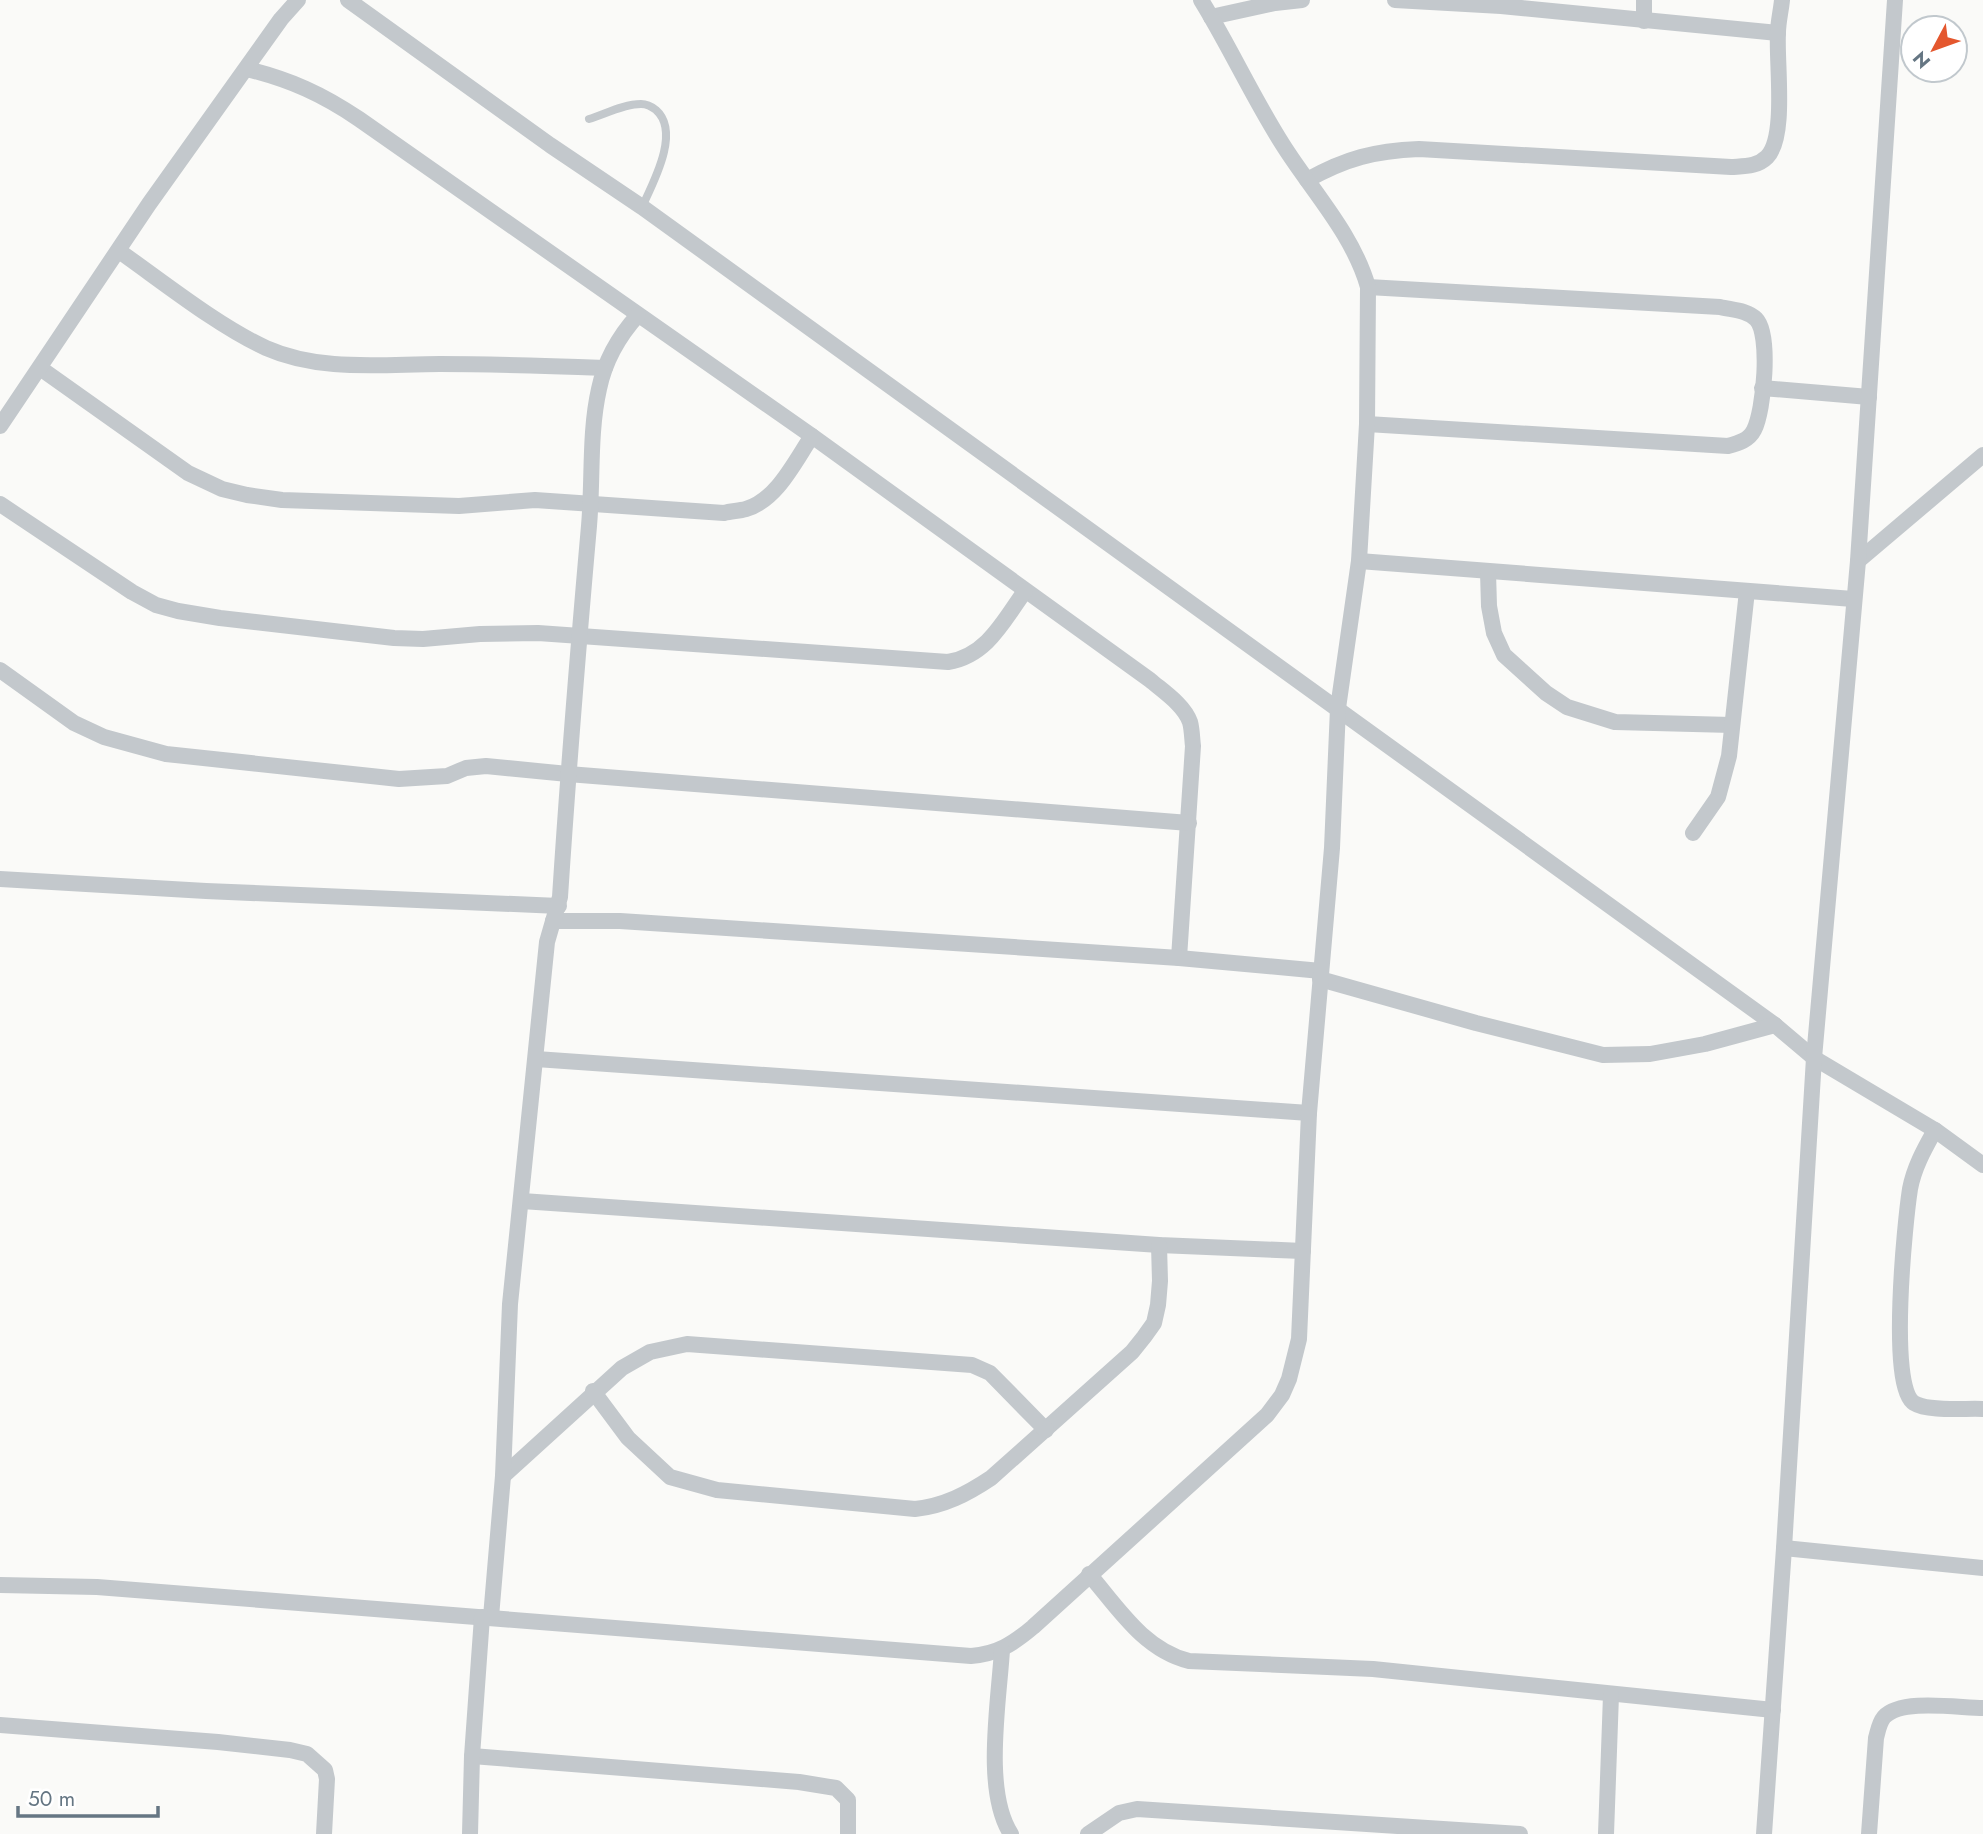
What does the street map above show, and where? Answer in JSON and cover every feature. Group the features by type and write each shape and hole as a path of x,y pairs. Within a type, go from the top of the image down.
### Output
{"street":[{"path":"0,426 149,204 281,19 298,0"},
{"path":"348,0 550,145 642,207 1338,708 1775,1026 1814,1058 1935,1130 1983,1165"},
{"path":"0,1585 97,1587 971,1656 987,1655 1002,1650 1033,1627 1267,1415 1282,1395 1296,1361 1299,1339 1309,1113 1332,848 1338,708 1359,561 1367,424 1368,287 1352,248 1282,143 1201,0"},
{"path":"1212,17 1302,0"},
{"path":"1395,0 1501,3 1644,21 1778,33"},
{"path":"1644,0 1644,21"},
{"path":"1307,180 1336,164 1357,157 1388,150 1419,149 1750,166 1769,155 1777,132 1778,33 1782,0"},
{"path":"1764,1834 1814,1058 1858,561 1895,0"},
{"path":"247,69 275,76 324,96 812,436 1150,680 1184,711 1190,723 1193,746 1179,958"},
{"path":"119,251 227,326 265,347 297,359 336,364 605,368"},
{"path":"1367,424 1728,446 1748,438 1753,432 1760,410 1765,342 1756,319 1747,313 1720,307 1368,287"},
{"path":"470,1834 472,1756 503,1476 510,1304 547,942 556,914 591,503 595,421 605,368 624,332 638,315"},
{"path":"40,368 188,473 222,489 282,500 459,506 535,500 724,513 747,509 765,499 780,483 812,436"},
{"path":"1762,388 1869,397"},
{"path":"1858,561 1983,455"},
{"path":"0,503 132,592 156,605 178,611 394,638 538,633 948,662 970,656 981,649 1025,591"},
{"path":"1359,561 1853,599"},
{"path":"1488,572 1489,606 1494,634 1504,655 1546,693 1567,707 1615,722 1732,724"},
{"path":"1693,833 1718,797 1729,756 1747,592"},
{"path":"0,670 74,723 104,737 166,754 399,779 427,779 447,776 466,768 486,766 1189,823"},
{"path":"0,879 556,914 1179,958 1321,975 1580,1051 1603,1055 1650,1054 1775,1026"},
{"path":"536,1059 1309,1113"},
{"path":"1935,1130 1917,1167 1911,1187 1901,1294 1902,1383 1905,1394 1913,1403 1923,1406 1983,1409"},
{"path":"522,1201 1159,1245 1303,1251"},
{"path":"593,1391 628,1438 670,1477 717,1490 915,1509 933,1507 973,1490 990,1478 1132,1352 1154,1322 1160,1281 1159,1245"},
{"path":"503,1476 593,1391 622,1368 650,1352 687,1344 972,1365 990,1373 1046,1430"},
{"path":"1784,1548 1983,1568"},
{"path":"1089,1574 1154,1647 1171,1657 1189,1661 1373,1669 1773,1710"},
{"path":"1002,1650 994,1773 997,1803 1011,1834"},
{"path":"1606,1834 1611,1695"},
{"path":"1869,1834 1876,1738 1885,1716 1896,1708 1914,1706 1983,1708"},
{"path":"0,1726 218,1742 307,1754 325,1770 327,1779 324,1834"},
{"path":"472,1756 799,1782 836,1788 848,1800 848,1834"},
{"path":"1088,1834 1119,1814 1138,1809 1157,1809 1520,1834"}],"lane":[{"path":"589,120 639,104 649,105 659,113 666,132 662,164 642,207"}]}
